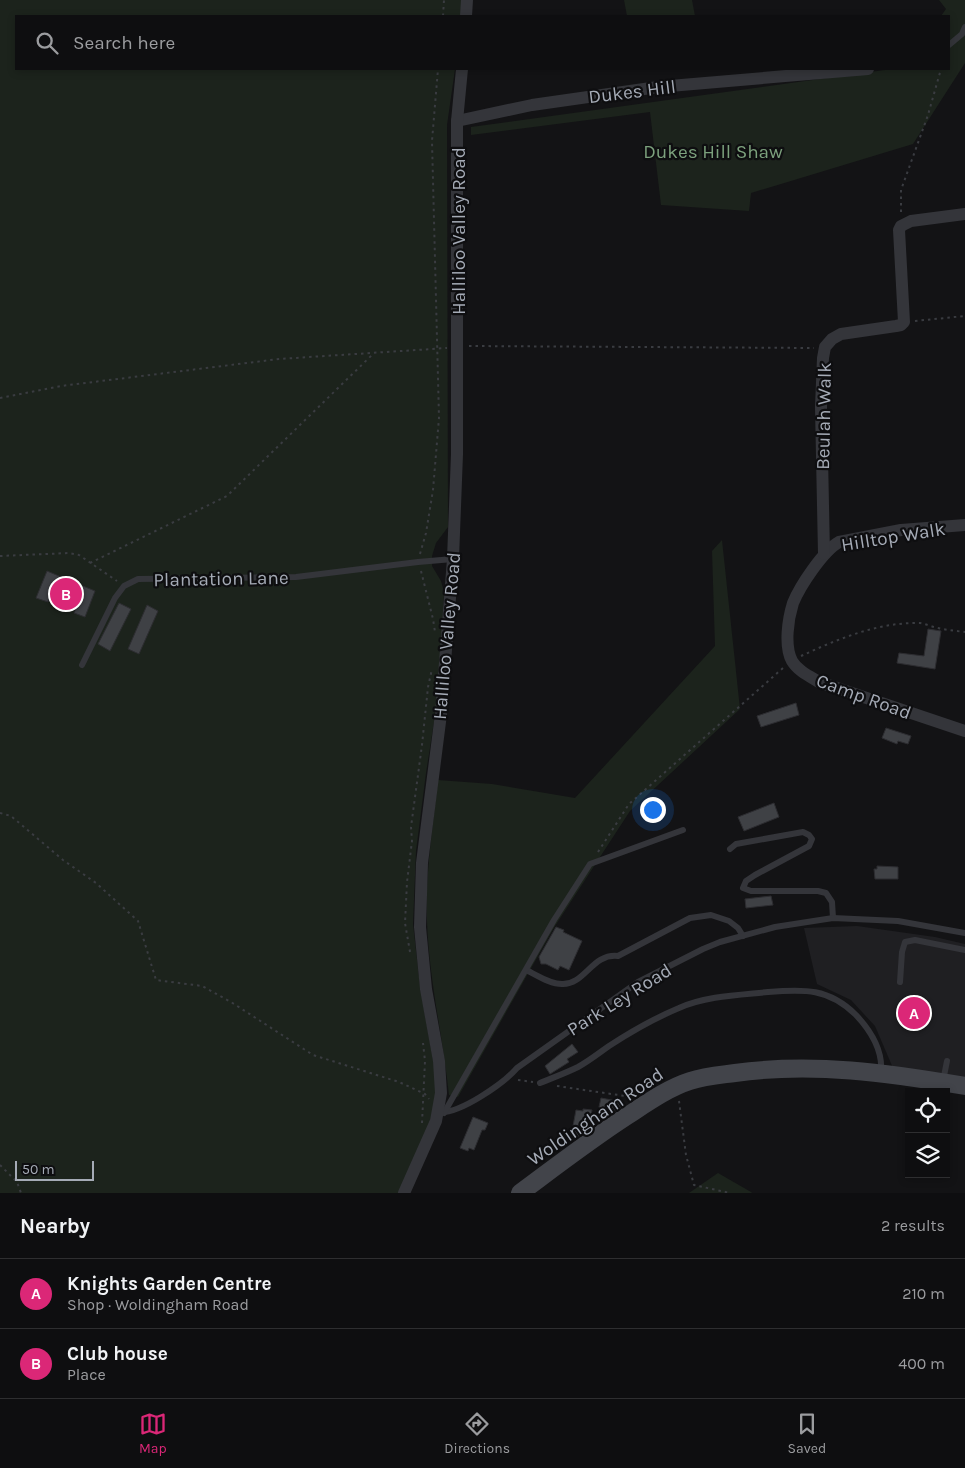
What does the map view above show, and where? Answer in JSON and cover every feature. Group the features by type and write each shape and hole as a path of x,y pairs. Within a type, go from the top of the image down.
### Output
{"street":[{"path":"466,15 467,0"},
{"name":"Halliloo Valley Road","path":"404,1193 441,1112 439,1061 426,989 420,927 422,863 441,714 453,559 457,454 458,346 457,120 462,70"},
{"name":"Dukes Hill","path":"457,120 532,105 658,87 856,70"},
{"path":"904,322 899,230 901,226 911,221 965,214"},
{"name":"Beulah Walk","path":"824,554 821,407 825,346 841,334 901,325 904,322"},
{"name":"Hilltop Walk","path":"824,554 831,546 839,542 901,530 965,525"},
{"path":"792,660 788,637 793,605 824,554"},
{"name":"Camp Road","path":"792,660 805,674 819,682 965,731"},
{"name":"Woldingham Road","path":"520,1193 593,1138 646,1103 678,1086 706,1077 746,1071 807,1068 865,1070 965,1086"}],"lane":[{"path":"950,44 962,34 965,27"},
{"name":"Plantation Lane","path":"124,586 138,579 296,577 453,559"},
{"path":"82,665 115,598 124,586"},
{"path":"441,1112 554,920 590,864 682,830"},
{"path":"730,849 736,844 746,842 803,832 809,835 812,839 809,846 755,875 746,881 744,888 751,891 818,891 826,893 832,902 833,918"},
{"path":"526,970 561,984 572,983 602,958 609,955 618,956 690,918 711,915 730,921 743,936"},
{"name":"Park Ley Road","path":"441,1112 468,1105 508,1078 517,1068 638,982 703,949 775,928 833,918 898,921 965,933"},
{"path":"900,982 902,952 905,942 916,940 965,950"},
{"path":"540,1083 579,1066 646,1024 681,1007 716,998 794,989 816,991 836,1000 851,1010 864,1024 876,1045 882,1060 881,1073"},
{"path":"943,1082 947,1062"}],"path":[{"path":"443,15 444,0"},
{"path":"418,562 426,533 433,490 440,418 432,141 438,70"},
{"path":"901,226 901,190 928,115 941,70"},
{"path":"904,322 965,316"},
{"path":"0,398 61,386 279,359 458,346 819,348 825,346"},
{"path":"90,563 227,496 374,353"},
{"path":"0,556 69,553 79,555 124,586"},
{"path":"590,864 629,804 792,660 828,644 878,628 922,624 965,632"},
{"path":"0,813 12,816 63,860 96,883 138,922 156,980 202,986 313,1055 399,1082 425,1094"},
{"path":"508,1078 637,1097"},
{"path":"678,1086 686,1155 694,1185 730,1193"},
{"path":"0,1165 17,1182 21,1193"}],"shaded area":[{"path":"857,926 935,937 965,944 965,1079 893,1068 875,1026 851,1000 817,984 804,928"}],"green space":[{"path":"0,0 462,0 461,15 15,15 15,70 455,70 447,125 448,527 436,543 432,556 432,566 441,581 444,592 442,635 436,709 416,851 413,924 420,986 437,1083 432,1118 399,1193 0,1193"},
{"path":"624,0 692,0 695,15 627,15"},
{"name":"Dukes Hill Shaw","path":"939,0 965,0 965,63 913,144 751,193 749,211 661,205 650,112 471,135 471,127 885,70 950,70 950,15 942,15 946,9"},
{"path":"722,540 740,709 630,811 555,926 458,1097 449,1095 430,965 427,921 428,868 438,780 492,784 575,798 715,646 712,551"},
{"path":"718,1173 751,1192 752,1193 689,1193"}],"building":[{"path":"47,571 95,591 85,617 74,613 76,608 50,597 48,602 36,598"},
{"path":"119,603 131,609 110,651 98,644"},
{"path":"147,605 158,611 139,654 128,649"},
{"path":"928,629 941,631 935,669 897,663 899,653 924,656"},
{"path":"796,703 799,715 761,727 757,716"},
{"path":"886,728 911,736 908,744 898,741 897,744 882,738"},
{"path":"774,803 779,817 744,831 738,817"},
{"path":"877,866 898,867 898,879 875,879 874,869 877,869"},
{"path":"771,896 773,905 746,908 745,899"},
{"path":"556,927 582,941 569,970 560,966 558,970 546,964 541,964 539,957"},
{"path":"572,1044 578,1052 567,1059 569,1062 550,1074 545,1066"},
{"path":"601,1098 617,1101 620,1099 624,1105 615,1111 613,1108 604,1114 599,1107"},
{"path":"583,1109 592,1110 588,1129 573,1140 571,1137 576,1110 583,1111"},
{"path":"473,1117 488,1123 485,1130 482,1130 474,1150 469,1148 468,1151 460,1148"}],"place":[{"name":"Club house","path":"66,594"},
{"name":"Knights Garden Centre","path":"914,1013"}]}
